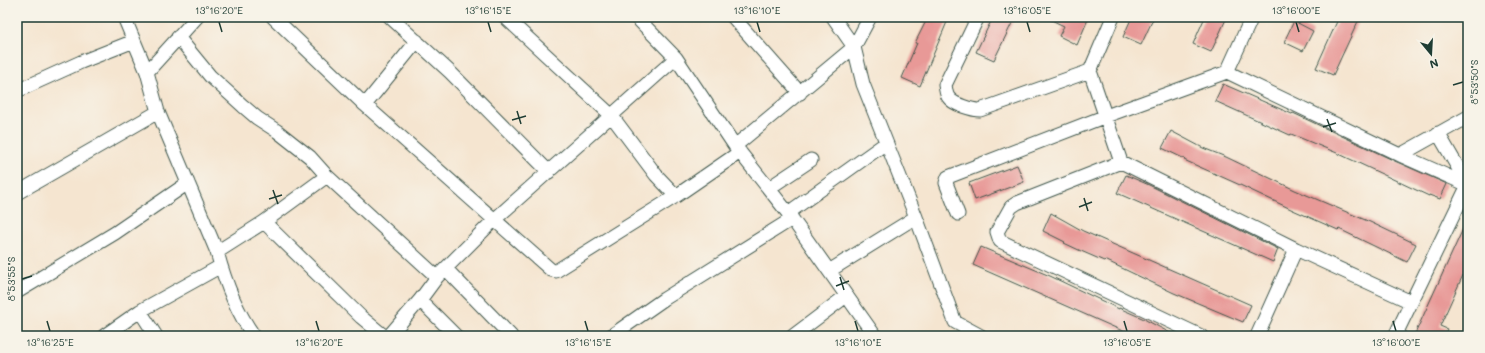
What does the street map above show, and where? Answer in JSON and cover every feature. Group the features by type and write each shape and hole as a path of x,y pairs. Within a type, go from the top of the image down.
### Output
{"street":[{"path":"124,17 147,72 158,112 217,252 238,310 254,336"},
{"path":"147,72 197,17"},
{"path":"273,17 365,105 551,270 556,271 676,196 737,149 854,47 870,17"},
{"path":"390,17 450,72 548,172"},
{"path":"505,17 611,116 656,175 676,196"},
{"path":"636,17 676,58 737,149 790,216 875,336"},
{"path":"733,17 800,93"},
{"path":"833,17 854,47 863,84 955,322 961,327 981,336"},
{"path":"978,17 945,85 949,100 972,110 980,110 1090,71"},
{"path":"1114,17 1090,71 1121,162 1296,249 1411,302"},
{"path":"958,214 946,183 948,177 1106,116 1227,72 1252,17"},
{"path":"178,37 216,81 257,118 277,131 310,157 327,176 441,273 511,336"},
{"path":"17,91 74,65 134,41"},
{"path":"365,105 417,41"},
{"path":"389,336 441,273 494,220 676,58"},
{"path":"1227,72 1400,155 1468,185"},
{"path":"17,192 158,112"},
{"path":"1400,155 1468,117"},
{"path":"1438,133 1468,185"},
{"path":"611,336 664,299 790,216 886,143"},
{"path":"769,188 811,160"},
{"path":"1121,162 1017,203 1011,207 998,232 998,237 1000,241 1201,336"},
{"path":"217,252 264,222 327,176"},
{"path":"17,292 115,233 188,183"},
{"path":"1395,336 1468,185"},
{"path":"829,271 916,218"},
{"path":"264,222 361,317 384,336"},
{"path":"1256,336 1296,249"},
{"path":"104,336 140,311 221,266"},
{"path":"793,336 846,296"},
{"path":"420,300 456,336"},
{"path":"140,311 156,336"}],"building":[{"path":"928,17 935,17 947,22 920,86 902,78 917,43 915,43"},
{"path":"993,17 1009,17 1014,19 994,60 976,52"},
{"path":"1045,17 1089,17 1077,45 1059,36 1064,26"},
{"path":"1132,17 1154,17 1141,45 1123,37"},
{"path":"1205,17 1227,17 1211,52 1193,44"},
{"path":"1339,17 1360,17 1333,75 1316,68"},
{"path":"1294,21 1313,31 1303,51 1284,42"},
{"path":"1223,84 1292,114 1293,113 1447,184 1440,199 1429,196 1337,153 1291,134 1290,135 1215,101"},
{"path":"1171,131 1203,148 1226,157 1295,190 1370,222 1416,244 1407,262 1339,229 1338,230 1293,210 1184,160 1185,159 1162,148"},
{"path":"1017,165 1024,182 975,200 969,183"},
{"path":"1126,175 1278,249 1273,262 1117,193"},
{"path":"1051,213 1083,231 1251,305 1243,322 1174,293 1105,260 1104,261 1064,243 1065,242 1043,231"},
{"path":"1468,218 1468,264 1440,326 1447,329 1444,336 1414,336"},
{"path":"981,247 1050,276 1119,309 1142,318 1176,336 1134,336 973,265"}]}
